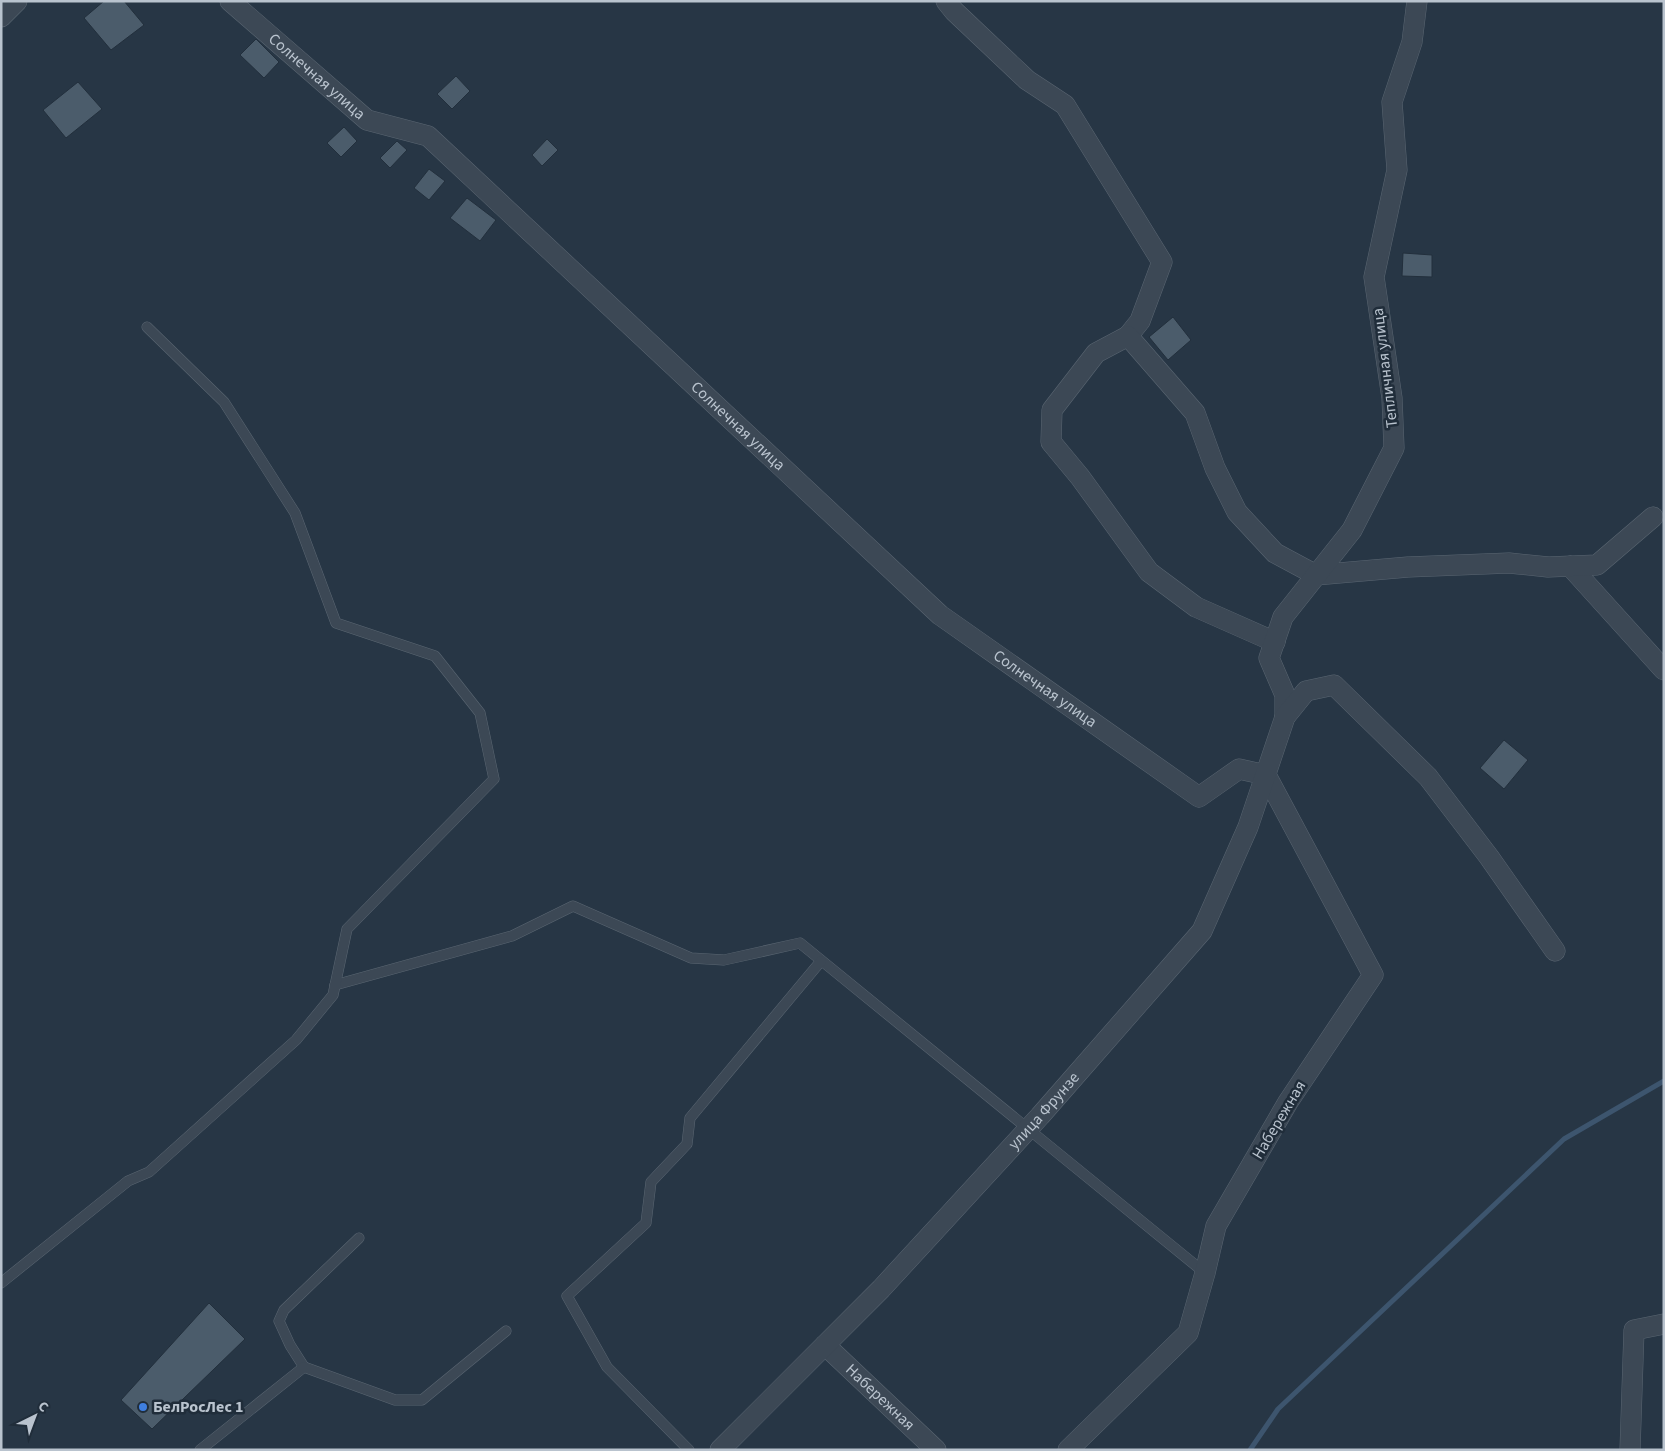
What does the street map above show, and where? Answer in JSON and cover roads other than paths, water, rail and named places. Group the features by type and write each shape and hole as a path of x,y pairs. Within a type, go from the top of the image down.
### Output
{"street":[{"path":"1,17 17,1"},
{"name":"Солнечная улица","path":"230,1 367,120 428,136 940,615 1199,797 1239,769 1266,775"},
{"path":"946,1 954,11 1028,80 1065,105 1162,262 1140,321 1128,336 1096,353 1052,410 1051,442 1080,477 1148,572 1196,607 1275,642"},
{"name":"Тепличная улица","path":"1286,717 1285,695 1269,658 1284,617 1352,530 1394,448 1392,398 1374,277 1397,170 1392,102 1412,42 1417,1"},
{"path":"1128,336 1195,414 1215,468 1237,512 1275,553 1316,575 1408,567 1509,563 1548,567 1597,565 1653,517"},
{"path":"1570,566 1664,670"},
{"path":"1286,717 1306,691 1334,685 1428,777 1489,857 1555,951"},
{"name":"улица Фрунзе","path":"720,1450 881,1289 1028,1128 1202,931 1248,827 1286,717"},
{"name":"Набережная","path":"1068,1450 1188,1333 1216,1226 1288,1102 1374,975 1266,775"},
{"path":"1630,1450 1634,1330 1664,1324"},
{"name":"Набережная","path":"825,1345 936,1450"}],"lane":[{"path":"1,1283 128,1181 150,1172 296,1040 333,995 347,929 494,779 480,713 435,656 336,622 295,513 224,402 147,327"},
{"path":"335,985 512,936 573,906 691,958 724,960 800,943 1205,1273"},
{"path":"689,1450 607,1367 566,1296 646,1223 651,1182 687,1144 690,1118 821,961"},
{"path":"359,1238 284,1310 279,1321 290,1345 304,1368 394,1400 422,1400 506,1331"},
{"path":"200,1450 304,1368"}],"waterway":[{"path":"1250,1450 1278,1409 1564,1139 1664,1081"}],"place":[{"name":"БелРосЛес 1","path":"143,1407"}]}
